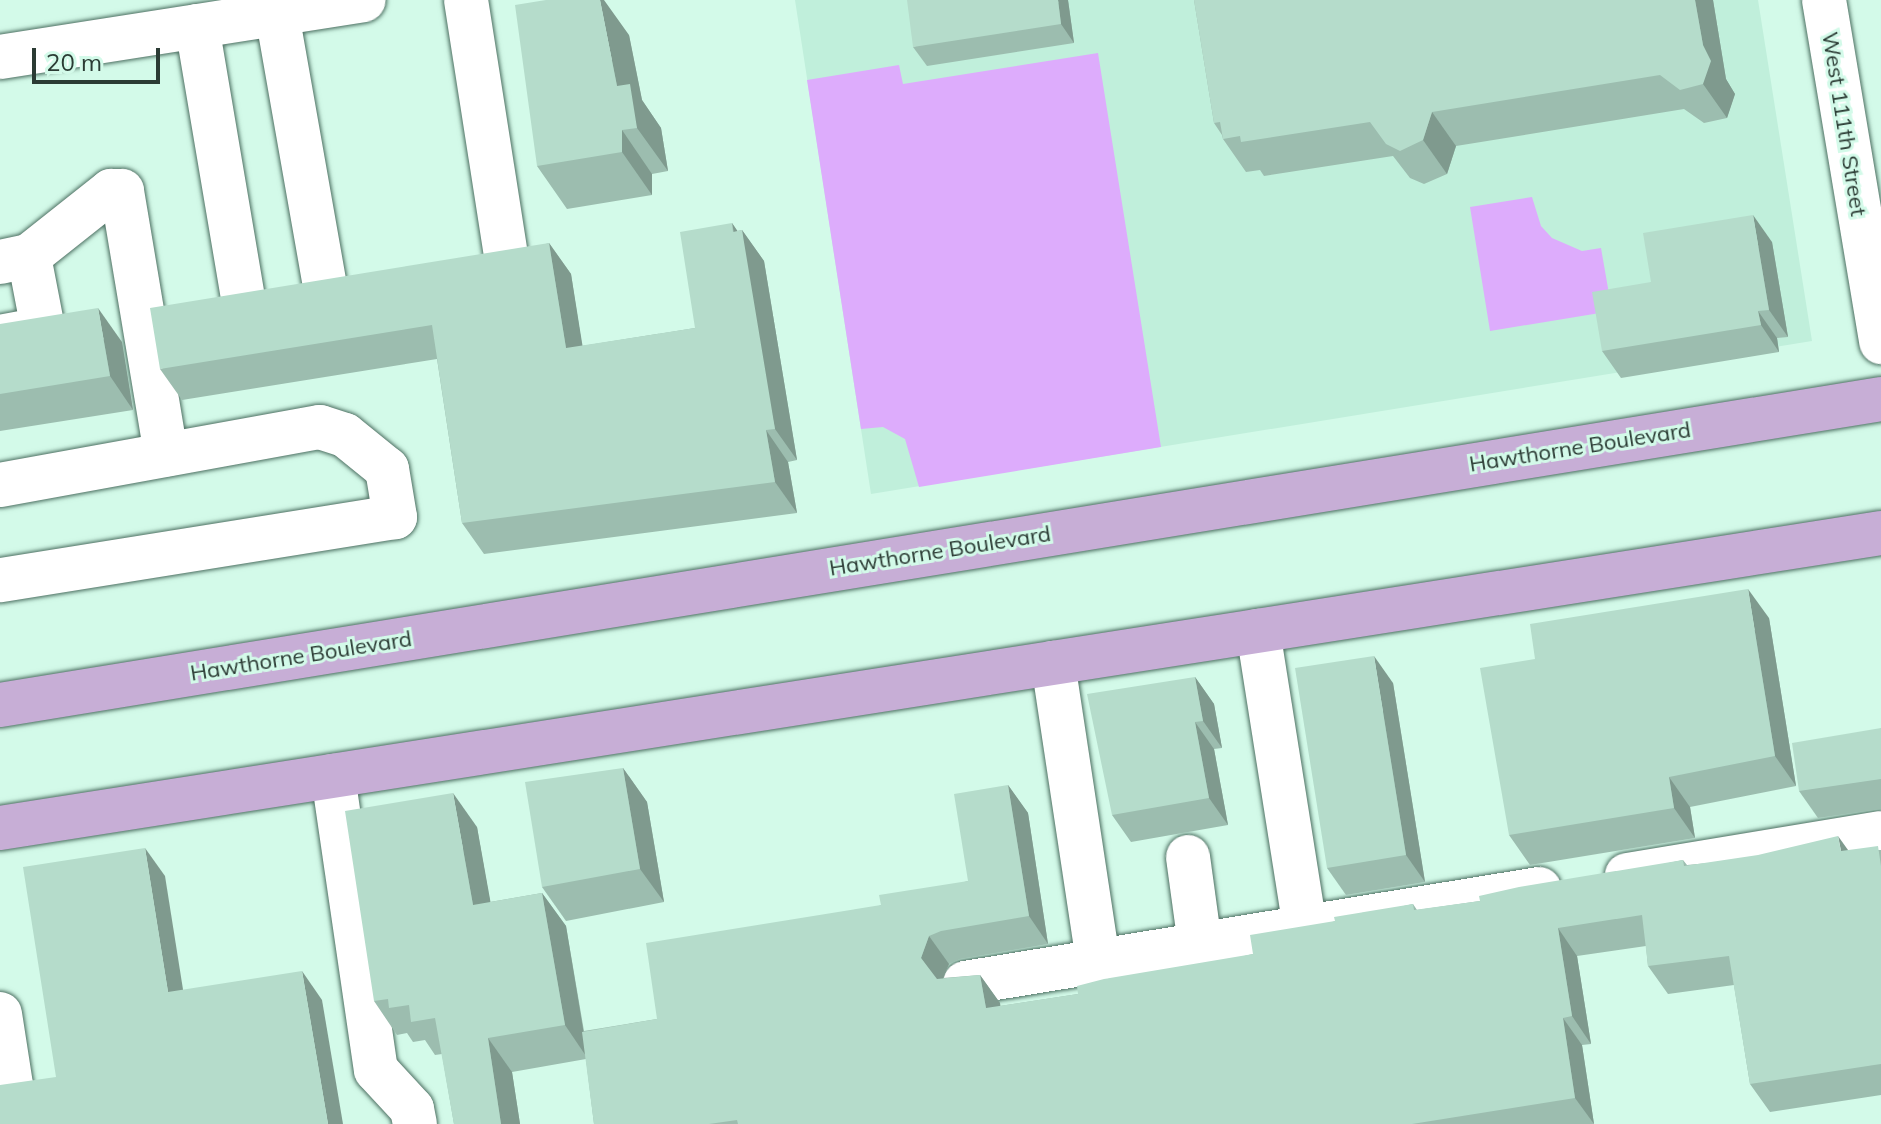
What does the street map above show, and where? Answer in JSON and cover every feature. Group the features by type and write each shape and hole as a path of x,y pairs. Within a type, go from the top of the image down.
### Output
{"main road":[{"name":"Hawthorne Boulevard","path":"0,705 1881,399"},
{"path":"0,828 1881,533"}],"street":[{"path":"466,0 506,254"},
{"name":"West 111th Street","path":"1824,0 1881,342"},
{"path":"0,57 343,2"},
{"path":"277,14 326,291"},
{"path":"197,26 243,298"},
{"path":"0,337 43,329 15,259 111,191 122,191 166,454"},
{"path":"0,485 320,427 345,435 387,469 395,517 0,580"},
{"path":"1258,631 1305,928"},
{"path":"1053,663 1098,962"},
{"path":"333,776 376,1070 412,1109 415,1124"},
{"path":"965,983 1881,833"},
{"path":"1188,857 1200,945"},
{"path":"0,1014 11,1085 0,1087"}],"shaded area":[{"path":"795,0 1758,0 1812,341 871,494"},
{"path":"1098,53 1161,447 919,487 905,439 883,427 861,429 807,80 899,65 903,84"},
{"path":"1532,197 1541,226 1552,238 1582,251 1601,248 1612,311 1490,331 1470,207"}],"building":[{"path":"546,0 600,0 617,86 630,84 637,128 622,130 622,152 537,166 515,5"},
{"path":"907,0 1058,0 1061,24 913,47"},
{"path":"1194,0 1695,0 1703,45 1711,61 1703,84 1680,90 1660,75 1432,112 1423,140 1400,151 1386,144 1370,122 1241,142 1240,136 1223,139 1220,122 1214,123"},
{"path":"1753,215 1769,310 1758,311 1761,325 1602,351 1592,292 1651,282 1643,233"},
{"path":"732,223 733,232 742,230 775,429 766,430 775,482 462,523 432,325 160,369 150,308 549,243 566,348 695,328 680,232"},
{"path":"98,308 110,376 0,394 0,324"},
{"path":"1748,589 1775,756 1669,777 1674,808 1509,835 1480,668 1535,659 1530,624"},
{"path":"1374,656 1406,855 1327,868 1295,668"},
{"path":"1195,677 1203,721 1195,722 1209,798 1112,815 1087,694"},
{"path":"1881,728 1881,779 1799,791 1792,743"},
{"path":"623,768 640,869 542,887 525,782"},
{"path":"1008,785 1029,916 941,931 929,936 921,958 937,979 980,975 986,1008 1078,994 1077,986 1104,979 1253,954 1250,935 1335,921 1334,917 1413,904 1414,910 1480,901 1479,896 1519,887 1683,860 1684,866 1758,855 1838,836 1841,851 1878,846 1881,866 1881,1064 1750,1084 1729,956 1648,966 1642,915 1558,928 1572,1016 1563,1018 1575,1098 1412,1124 738,1124 737,1120 709,1124 594,1124 582,1032 657,1019 646,943 881,905 879,895 968,881 954,794"},
{"path":"453,793 473,905 542,893 565,1025 488,1038 501,1124 454,1124 435,1018 411,1022 409,1005 389,1008 388,999 374,1001 345,811"},
{"path":"145,848 168,992 302,971 328,1124 0,1124 0,1085 56,1077 23,867"}]}
